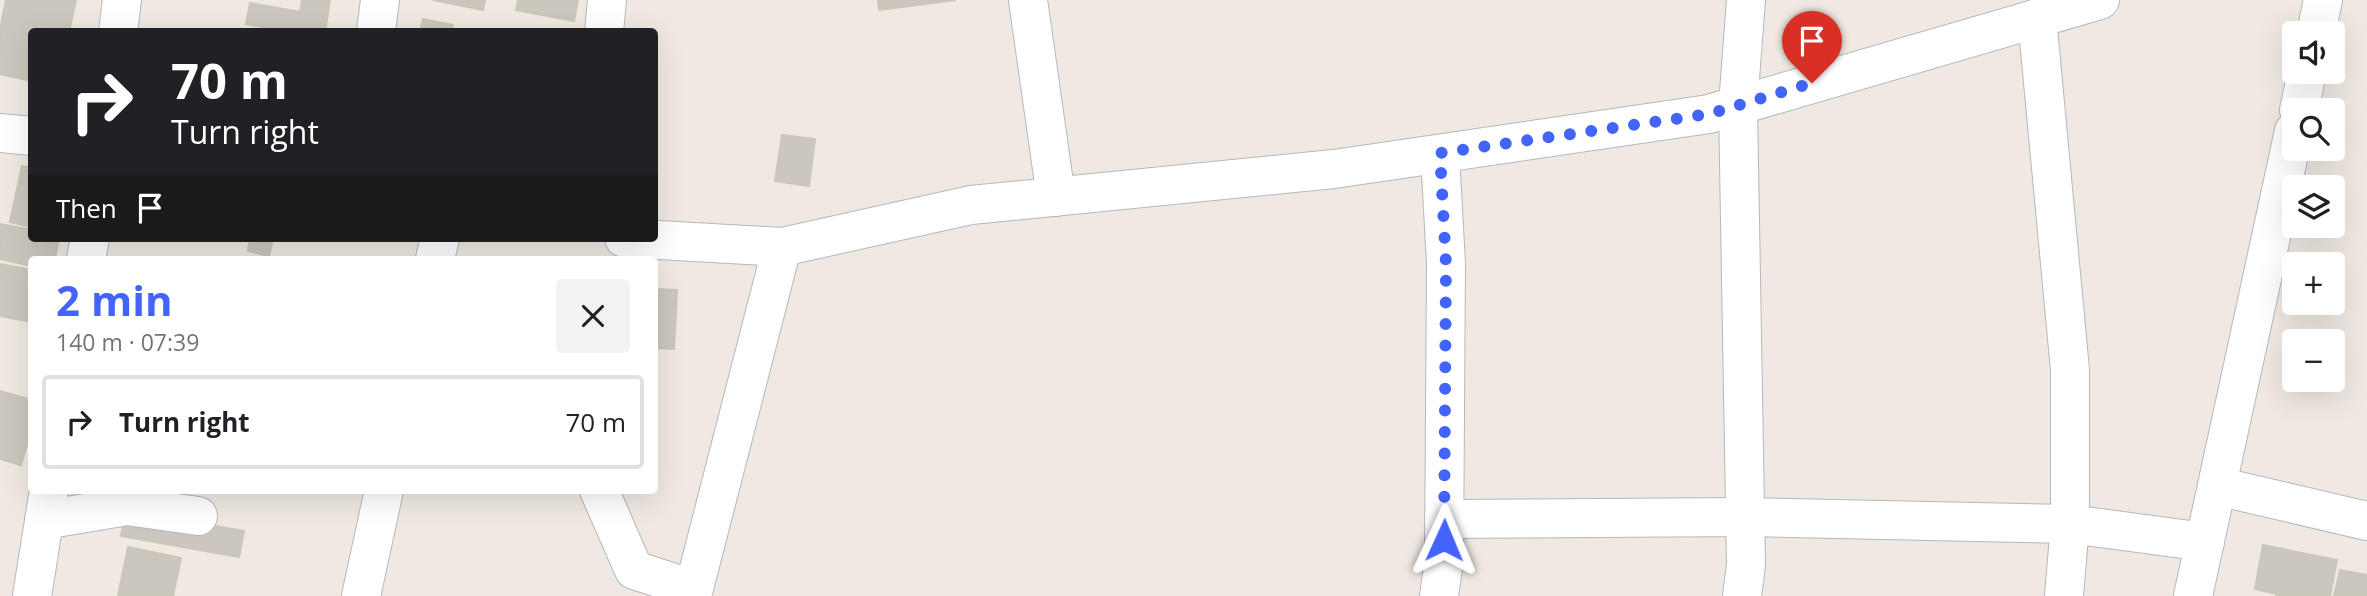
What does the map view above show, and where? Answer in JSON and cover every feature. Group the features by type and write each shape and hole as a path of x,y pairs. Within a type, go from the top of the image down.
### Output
{"street":[{"path":"118,28 122,0"},
{"path":"376,28 380,0"},
{"path":"604,28 607,0"},
{"path":"1028,0 1056,197"},
{"path":"1742,596 1746,565 1738,105 1746,0"},
{"path":"658,240 782,247 971,205 1334,169 1709,114 2100,0"},
{"path":"2319,21 2323,0"},
{"path":"2037,18 2070,370 2070,524 2064,596"},
{"path":"0,133 28,136"},
{"path":"1439,596 1444,519 1446,264 1440,153"},
{"path":"2193,596 2287,161"},
{"path":"601,494 634,570 692,593 782,247"},
{"path":"2217,486 2367,521"},
{"path":"360,596 383,494"},
{"path":"32,596 47,505 127,506 198,516"},
{"path":"1444,519 1745,517 2070,524 2205,542"}],"building":[{"path":"6,0 76,0 70,28 28,28 28,80 0,74 0,30"},
{"path":"302,0 330,0 326,28 267,28 246,24 250,3 300,12"},
{"path":"433,0 485,0 483,10"},
{"path":"518,0 578,0 574,21 516,10"},
{"path":"878,0 956,0 879,10"},
{"path":"423,19 453,25 452,28 421,28"},
{"path":"782,135 815,139 809,186 775,181"},
{"path":"22,166 28,167 28,226 10,222"},
{"path":"0,224 28,229 28,242 58,242 56,256 28,256 28,265 0,259"},
{"path":"249,242 272,242 269,256 248,251"},
{"path":"0,264 28,269 28,321 0,316"},
{"path":"658,289 677,290 674,349 658,348"},
{"path":"0,391 28,399 28,441 21,465 0,459"},
{"path":"126,510 244,531 239,557 121,536"},
{"path":"2263,545 2337,560 2330,596 2276,596 2277,594 2255,589"},
{"path":"128,547 181,558 173,596 118,596"},
{"path":"2340,570 2367,575 2367,596 2334,596"}],"route":[{"path":"1444,540 1446,264 1440,153 1709,114 1812,83"}]}
